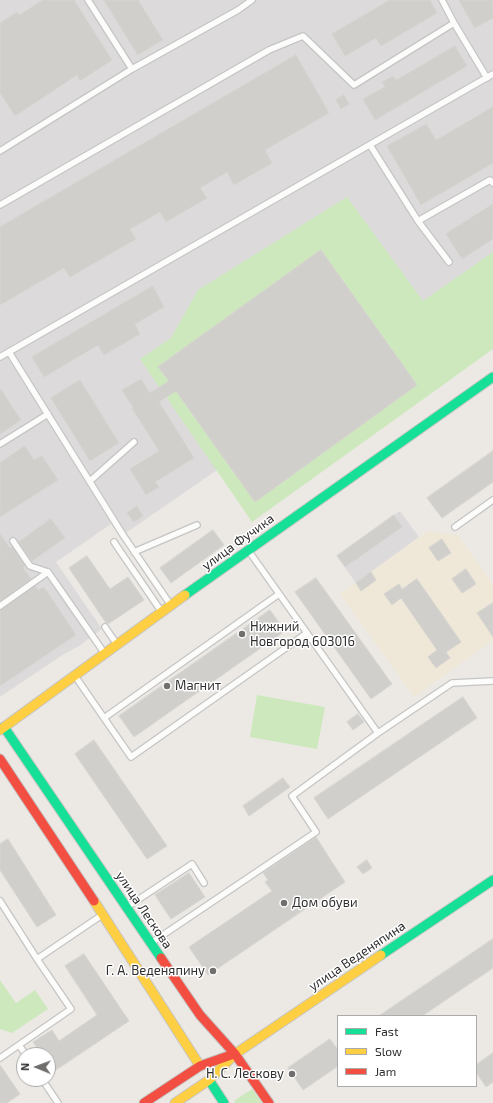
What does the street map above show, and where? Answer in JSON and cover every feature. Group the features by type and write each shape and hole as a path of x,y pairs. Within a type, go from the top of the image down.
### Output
{"street":[{"name":"улица Фучика","path":"2,729 248,550 493,376"},
{"name":"улица Лескова","path":"2,729 200,1015 235,1054 269,1103"},
{"path":"0,759 224,1103"},
{"name":"улица Веденяпина","path":"175,1103 209,1080 235,1054 493,880"},
{"name":"улица Веденяпина","path":"144,1103 200,1066 235,1054"}],"lane":[{"path":"88,0 132,70"},
{"path":"0,151 132,70 238,10 252,0"},
{"path":"442,0 487,78"},
{"path":"0,205 269,50 303,36 354,85 454,23"},
{"path":"0,357 493,74"},
{"path":"370,145 418,221 449,262"},
{"path":"418,221 490,180 493,183"},
{"path":"9,352 134,552 171,606"},
{"path":"0,444 48,414"},
{"path":"90,481 134,442"},
{"path":"455,527 493,500"},
{"path":"134,552 197,525"},
{"path":"13,541 30,566 48,572 105,654"},
{"path":"114,542 162,612"},
{"path":"248,550 378,733"},
{"path":"0,606 48,572"},
{"path":"104,718 279,594"},
{"path":"105,627 118,645"},
{"path":"75,676 131,757 307,633"},
{"path":"151,944 316,832 292,796 378,733 452,683 493,681"},
{"path":"126,908 192,864 204,883"},
{"path":"0,901 71,1010 0,1058"},
{"path":"37,959 102,914"},
{"path":"47,1087 58,1103"}],"shaded area":[{"path":"0,0 493,0 493,252 423,301 198,290 171,338 141,359 217,470 120,537 111,524 56,562 102,629 79,646 64,654 0,697"},
{"path":"400,511 419,537 356,583 337,556"},
{"path":"428,531 458,535 493,584 493,640 414,697 340,594"}],"green space":[{"path":"347,197 423,301 493,252 493,349 252,522 140,359 171,338 198,290"},
{"path":"257,695 325,707 317,749 250,737"},
{"path":"0,980 16,1003 35,990 48,1009 12,1033 0,1029"},
{"path":"252,1089 262,1103 235,1103 234,1101"}],"building":[{"path":"43,0 74,0 112,60 80,81 77,75 15,116 0,93 0,23 17,12 19,15"},
{"path":"104,0 138,0 163,40 138,55"},
{"path":"390,0 430,0 437,13 381,46 376,38 345,56 332,34"},
{"path":"459,0 493,0 493,18 475,28"},
{"path":"455,46 467,66 375,120 363,99 385,87 382,82 393,76 396,80"},
{"path":"296,55 329,113 265,150 272,163 234,185 227,172 200,188 207,198 166,222 160,212 130,229 136,239 70,277 64,268 0,305 0,227"},
{"path":"344,95 349,104 341,109 336,100"},
{"path":"493,107 493,163 421,205 387,146 426,124 436,140"},
{"path":"493,204 493,239 462,259 446,234"},
{"path":"321,250 417,385 255,502 176,391 159,402 194,458 155,482 159,487 146,495 130,469 159,451 122,390 141,379 150,393 169,381 158,367"},
{"path":"153,286 164,307 135,324 140,334 104,355 98,345 44,377 32,357"},
{"path":"80,380 119,443 90,461 51,398"},
{"path":"0,388 21,420 0,434"},
{"path":"25,446 34,460 42,456 58,480 0,517 0,463"},
{"path":"493,451 493,482 442,518 427,498"},
{"path":"137,506 143,516 134,522 127,513"},
{"path":"394,515 402,527 345,567 337,556"},
{"path":"51,519 65,538 32,561 19,542"},
{"path":"213,530 224,545 171,583 160,568"},
{"path":"0,534 10,548 12,547 25,566 23,568 31,579 0,601"},
{"path":"442,539 451,553 438,561 429,548"},
{"path":"87,556 110,589 128,577 144,600 108,624 106,623 69,568"},
{"path":"466,569 476,584 462,593 452,579"},
{"path":"371,572 376,580 361,591 356,583"},
{"path":"316,578 392,684 371,699 295,592"},
{"path":"417,579 461,642 446,652 450,658 436,668 428,657 437,650 401,598 392,605 384,594 399,584 402,589"},
{"path":"35,586 38,590 44,587 76,635 0,686 0,610"},
{"path":"493,603 493,637 477,613"},
{"path":"270,610 285,631 134,737 119,716"},
{"path":"463,697 477,718 328,819 314,798"},
{"path":"358,714 364,722 353,730 347,722"},
{"path":"94,740 167,846 147,859 75,754"},
{"path":"283,778 290,787 249,816 243,806"},
{"path":"316,837 345,882 208,975 189,947 272,891 265,882 268,880 263,873"},
{"path":"8,839 56,915 37,927 0,870 0,844"},
{"path":"367,860 372,868 363,874 357,867"},
{"path":"189,873 205,897 171,919 155,895"},
{"path":"493,939 493,968 423,1015 380,1015"},
{"path":"84,954 129,1021 56,1070 56,1047 36,1047 33,1042 52,1030 59,1041 97,1015 65,966"},
{"path":"330,1039 337,1049 337,1067 303,1090 288,1068"},
{"path":"493,1053 493,1082 486,1087 477,1074 477,1064"},
{"path":"0,1065 20,1094 7,1103 0,1103"}],"traffic: fast":[{"path":"185,595 493,377"},
{"path":"4,727 161,958"},
{"path":"381,955 493,880"},
{"path":"209,1080 224,1103"}],"traffic: slow":[{"path":"0,730 185,595"},
{"path":"94,901 200,1066"},
{"path":"175,1103 209,1080 235,1054 381,955"}],"traffic: jam":[{"path":"0,759 94,901"},
{"path":"161,958 200,1015 235,1054 269,1103"},
{"path":"144,1103 200,1066 231,1055"}],"place":[{"name":"Нижний Новгород 603016","path":"242,634"},
{"name":"Магнит","path":"167,686"},
{"name":"Дом обуви","path":"284,903"},
{"name":"Г. А. Веденяпину","path":"213,971"},
{"name":"Н. С. Лескову","path":"292,1074"}]}
